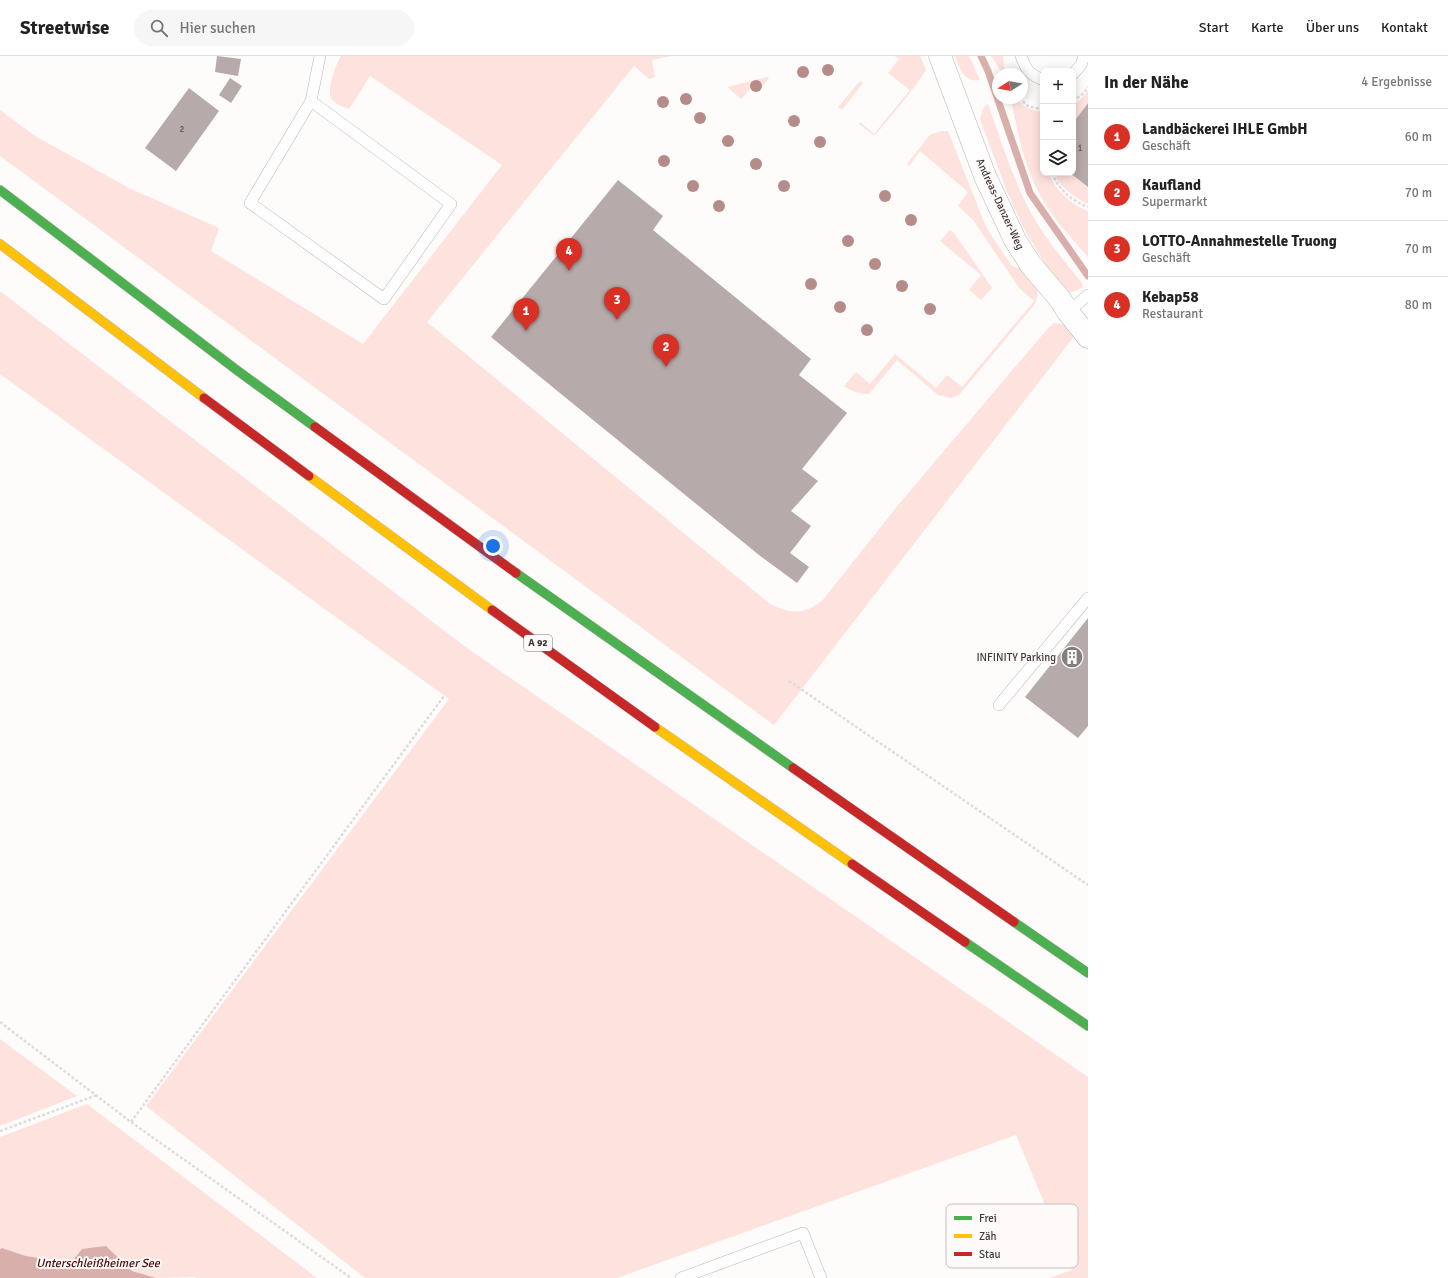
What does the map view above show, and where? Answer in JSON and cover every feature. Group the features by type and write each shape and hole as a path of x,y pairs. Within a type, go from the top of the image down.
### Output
{"highway":[{"path":"0,190 238,371 568,611 1088,973"},
{"name":"A 92","path":"0,244 198,395 487,607 840,856 1088,1026"}],"street":[{"name":"Andreas-Danzer-Weg","path":"940,56 985,176 1015,240 1031,265 1088,337"}],"lane":[{"path":"311,101 451,204 384,299 250,203 311,101 320,56"},
{"path":"1021,56 1025,68 1033,76 1040,79"},
{"path":"1076,71 1081,65 1084,56"},
{"path":"1068,312 1088,295"},
{"path":"999,705 1088,598"},
{"path":"681,1278 803,1233 821,1278"}],"path":[{"path":"1076,99 1088,87"},
{"path":"1026,104 1040,109"},
{"path":"1053,176 1056,182 1066,194 1077,203 1088,207"},
{"path":"789,681 1088,885"},
{"path":"131,1122 444,696"},
{"path":"0,1022 131,1122 351,1278"},
{"path":"0,1131 97,1095"}],"shaded area":[{"path":"341,56 671,56 652,60 655,77 649,79 634,66 427,322 770,604 784,610 797,612 803,611 822,601 899,504 1049,327 1054,323 1061,324 1069,327 1076,334 774,725 0,156 0,110 35,136 131,189 219,228 211,251 363,344 502,165 370,76 349,109 337,104 331,98 330,89 335,70"},
{"path":"895,56 920,56 926,70 896,111 876,134 873,135 859,124 860,122 874,134 910,90 888,73 899,59"},
{"path":"955,56 969,56 980,80 974,80 966,77 960,70"},
{"path":"991,56 1003,56 1004,68 999,68"},
{"path":"767,77 769,78 758,92 752,87 741,99 727,87"},
{"path":"860,81 863,83 842,110 838,107"},
{"path":"1088,91 1088,103 1076,119 1076,103"},
{"path":"988,104 1013,173 1031,213 1062,258 1082,283 1083,287 1073,292 1065,292 1042,259 1023,227 1007,192 980,119 984,107"},
{"path":"1012,104 1022,104 1028,108 1040,112 1040,176 1050,176 1064,196 1088,211 1088,257 1054,217 1038,191 1024,157"},
{"path":"942,131 948,131 986,227 1011,265 1022,268 1035,284 1037,288 1037,298 1035,304 959,395 951,398 938,395 897,360 869,394 862,394 850,390 844,386 856,372 870,384 895,354 936,388 947,375 962,387 1034,301 1020,289 973,220 958,206 968,192 920,151 909,166 907,164 928,137"},
{"path":"1056,176 1074,176 1088,187 1088,204 1068,192"},
{"path":"950,230 954,233 992,288 981,300 969,290 981,275 940,241"},
{"path":"0,291 467,648 1088,1077 1088,1278 1049,1278 1072,1270 1071,1268 1078,1268 1078,1204 1045,1204 1016,1135 617,1278 365,1278 146,1106 449,699 0,374"},
{"path":"0,1039 77,1096 0,1126"},
{"path":"87,1104 317,1278 156,1278 132,1271 106,1246 71,1263 26,1256 2,1248 0,1249 0,1137"}],"water":[{"name":"Unterschleißheimer See","path":"106,1246 132,1271 156,1278 0,1278 0,1249 2,1248 26,1256 71,1263 82,1249"}],"building":[{"path":"217,56 241,59 238,76 215,72"},
{"path":"230,78 242,86 231,103 219,95"},
{"path":"189,88 219,111 176,171 145,148"},
{"path":"1088,103 1088,187 1074,176 1076,176 1076,119"},
{"path":"618,180 663,216 653,230 811,359 799,375 847,413 802,469 818,481 791,511 811,526 790,553 809,567 797,583 759,555 491,337"},
{"name":"INFINITY Parking","path":"1088,618 1088,726 1078,738 1025,697"}],"waterway":[{"path":"981,56 988,71 1030,193 1088,276"}],"traffic: fast":[{"path":"0,190 238,371 315,427"},
{"path":"516,573 793,768"},
{"path":"1014,922 1088,973"},
{"path":"965,942 1088,1026"}],"traffic: slow":[{"path":"0,244 204,398"},
{"path":"309,476 492,610"},
{"path":"655,727 852,864"}],"traffic: jam":[{"path":"204,398 309,476"},
{"path":"315,427 516,573"},
{"path":"492,610 655,727"},
{"path":"793,768 1014,922"},
{"path":"852,864 965,942"}],"place":[{"name":"Kebap58","path":"569,271"},
{"name":"LOTTO-Annahmestelle Truong","path":"617,320"},
{"name":"Landbäckerei IHLE GmbH","path":"526,331"},
{"name":"Kaufland","path":"666,367"},
{"name":"INFINITY Parking","path":"1072,657"}]}
